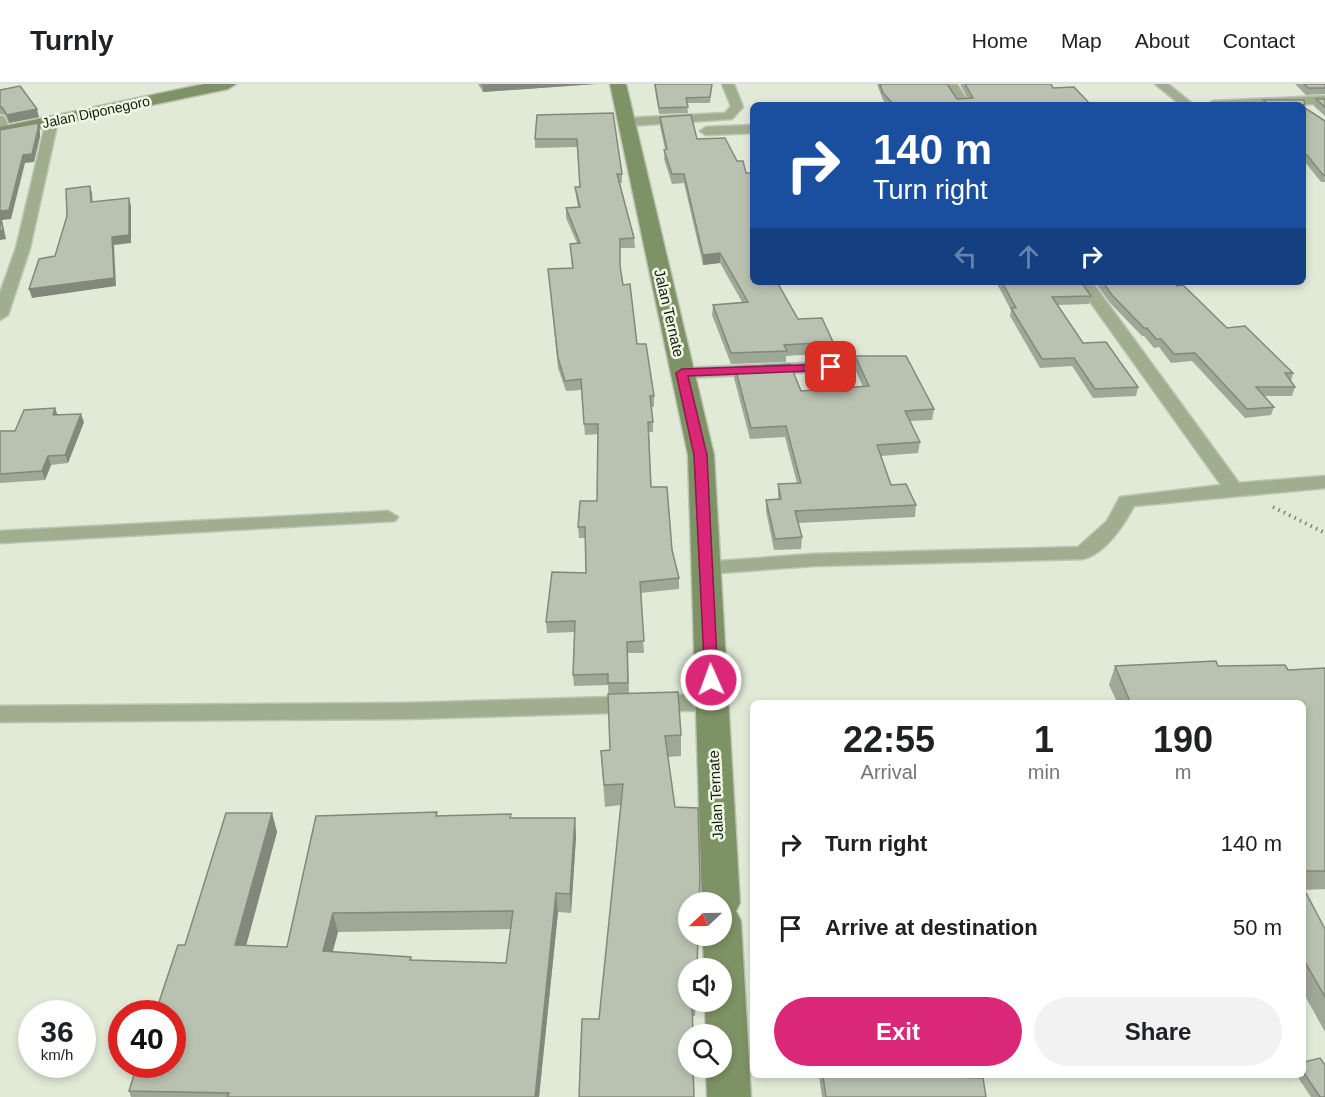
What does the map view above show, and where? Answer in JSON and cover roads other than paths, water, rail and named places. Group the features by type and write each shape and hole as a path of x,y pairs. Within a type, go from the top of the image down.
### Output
{"street":[{"name":"Jalan Diponegoro","path":"2,128 52,121 228,84"},
{"name":"Jalan Ternate","path":"618,84 632,131 700,455 721,892"},
{"path":"632,131 728,116 737,106 728,84"},
{"path":"951,84 962,102"},
{"path":"1161,84 1184,102"},
{"path":"1306,105 1325,100"},
{"path":"0,315 52,121"},
{"path":"697,132 750,129"},
{"path":"1086,285 1234,489"},
{"path":"682,373 831,367"},
{"path":"706,568 813,560 1083,553 1115,524 1127,501 1325,482"},
{"path":"0,537 388,517"},
{"path":"0,714 406,711 712,702"},
{"path":"723,946 729,1097"}]}
